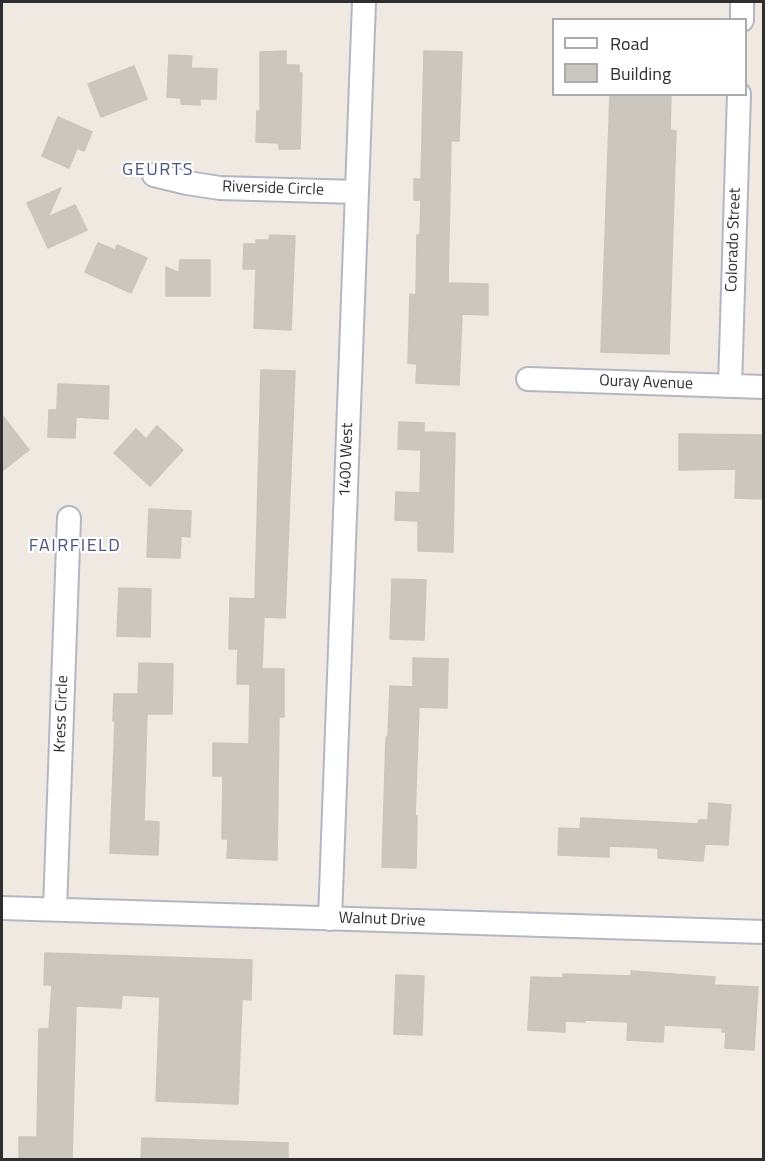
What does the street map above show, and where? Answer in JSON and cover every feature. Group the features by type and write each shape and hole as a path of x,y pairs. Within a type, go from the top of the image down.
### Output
{"street":[{"name":"1400 West","path":"330,919 364,2"},
{"path":"742,2 742,18"},
{"name":"Colorado Street","path":"730,386 739,96"},
{"name":"Riverside Circle","path":"154,175 220,188 357,192"},
{"name":"Ouray Avenue","path":"528,379 764,387"},
{"name":"Kress Circle","path":"55,909 69,518"},
{"name":"Walnut Drive","path":"2,908 764,932"}],"building":[{"path":"286,51 286,65 299,65 299,73 302,73 300,149 279,149 279,143 256,142 257,111 260,111 260,52"},
{"path":"424,51 462,52 459,141 451,141 448,283 488,284 488,315 462,314 459,385 416,383 417,364 408,363 410,294 416,295 417,235 420,235 421,200 414,200 414,179 421,179"},
{"path":"169,55 192,56 191,68 217,69 216,99 200,99 200,105 181,104 181,98 167,97"},
{"path":"134,66 147,99 101,117 88,84"},
{"path":"610,96 671,96 670,130 676,131 669,354 601,352"},
{"path":"58,117 92,132 84,151 77,148 69,168 42,156"},
{"path":"61,188 48,217 75,205 87,230 48,248 27,203"},
{"path":"270,235 295,236 291,330 254,328 256,269 243,269 244,244 256,244 256,240 269,240"},
{"path":"98,243 115,250 117,245 147,258 131,293 85,272"},
{"path":"180,260 210,260 210,296 166,296 166,267 179,273"},
{"path":"261,370 295,371 285,618 264,617 262,669 284,669 284,717 279,717 277,860 227,858 228,839 222,839 223,776 213,776 213,743 249,744 250,684 237,684 238,649 229,649 230,598 255,599"},
{"path":"58,384 109,386 108,419 76,417 75,438 48,437 49,410 57,410"},
{"path":"2,415 29,450 2,471"},
{"path":"399,422 424,423 424,432 455,433 453,552 418,551 418,521 395,520 396,492 420,493 421,450 398,449"},
{"path":"157,426 183,450 150,486 114,453 136,429 146,439"},
{"path":"679,434 764,435 764,499 735,498 736,469 679,470"},
{"path":"149,509 191,511 190,537 181,536 180,558 147,557"},
{"path":"392,579 426,580 424,640 390,639"},
{"path":"119,588 151,589 150,637 117,636"},
{"path":"413,658 448,659 447,708 419,707 415,816 417,816 416,868 382,867 390,686 413,687"},
{"path":"139,663 173,664 172,714 147,714 144,821 159,822 158,855 110,853 114,694 138,694"},
{"path":"709,803 731,805 728,845 705,844 703,861 658,858 658,848 609,846 609,857 558,855 559,828 580,829 581,818 698,824 699,820 708,820"},
{"path":"45,953 252,960 251,1000 242,999 238,1104 156,1101 160,997 122,995 121,1008 76,1006 72,1160 19,1160 19,1137 37,1137 39,1029 49,1029 52,985 44,985"},
{"path":"631,971 715,977 714,985 758,987 754,1050 725,1048 726,1032 722,1032 722,1028 664,1025 663,1042 627,1040 628,1022 565,1021 565,1032 528,1030 531,977 563,978 563,974 631,976"},
{"path":"396,975 424,976 422,1035 394,1034"},
{"path":"142,1138 288,1143 288,1160 141,1160"}],"district":[{"name":"GEURTS","path":"158,171"},
{"name":"FAIRFIELD","path":"75,547"}]}
